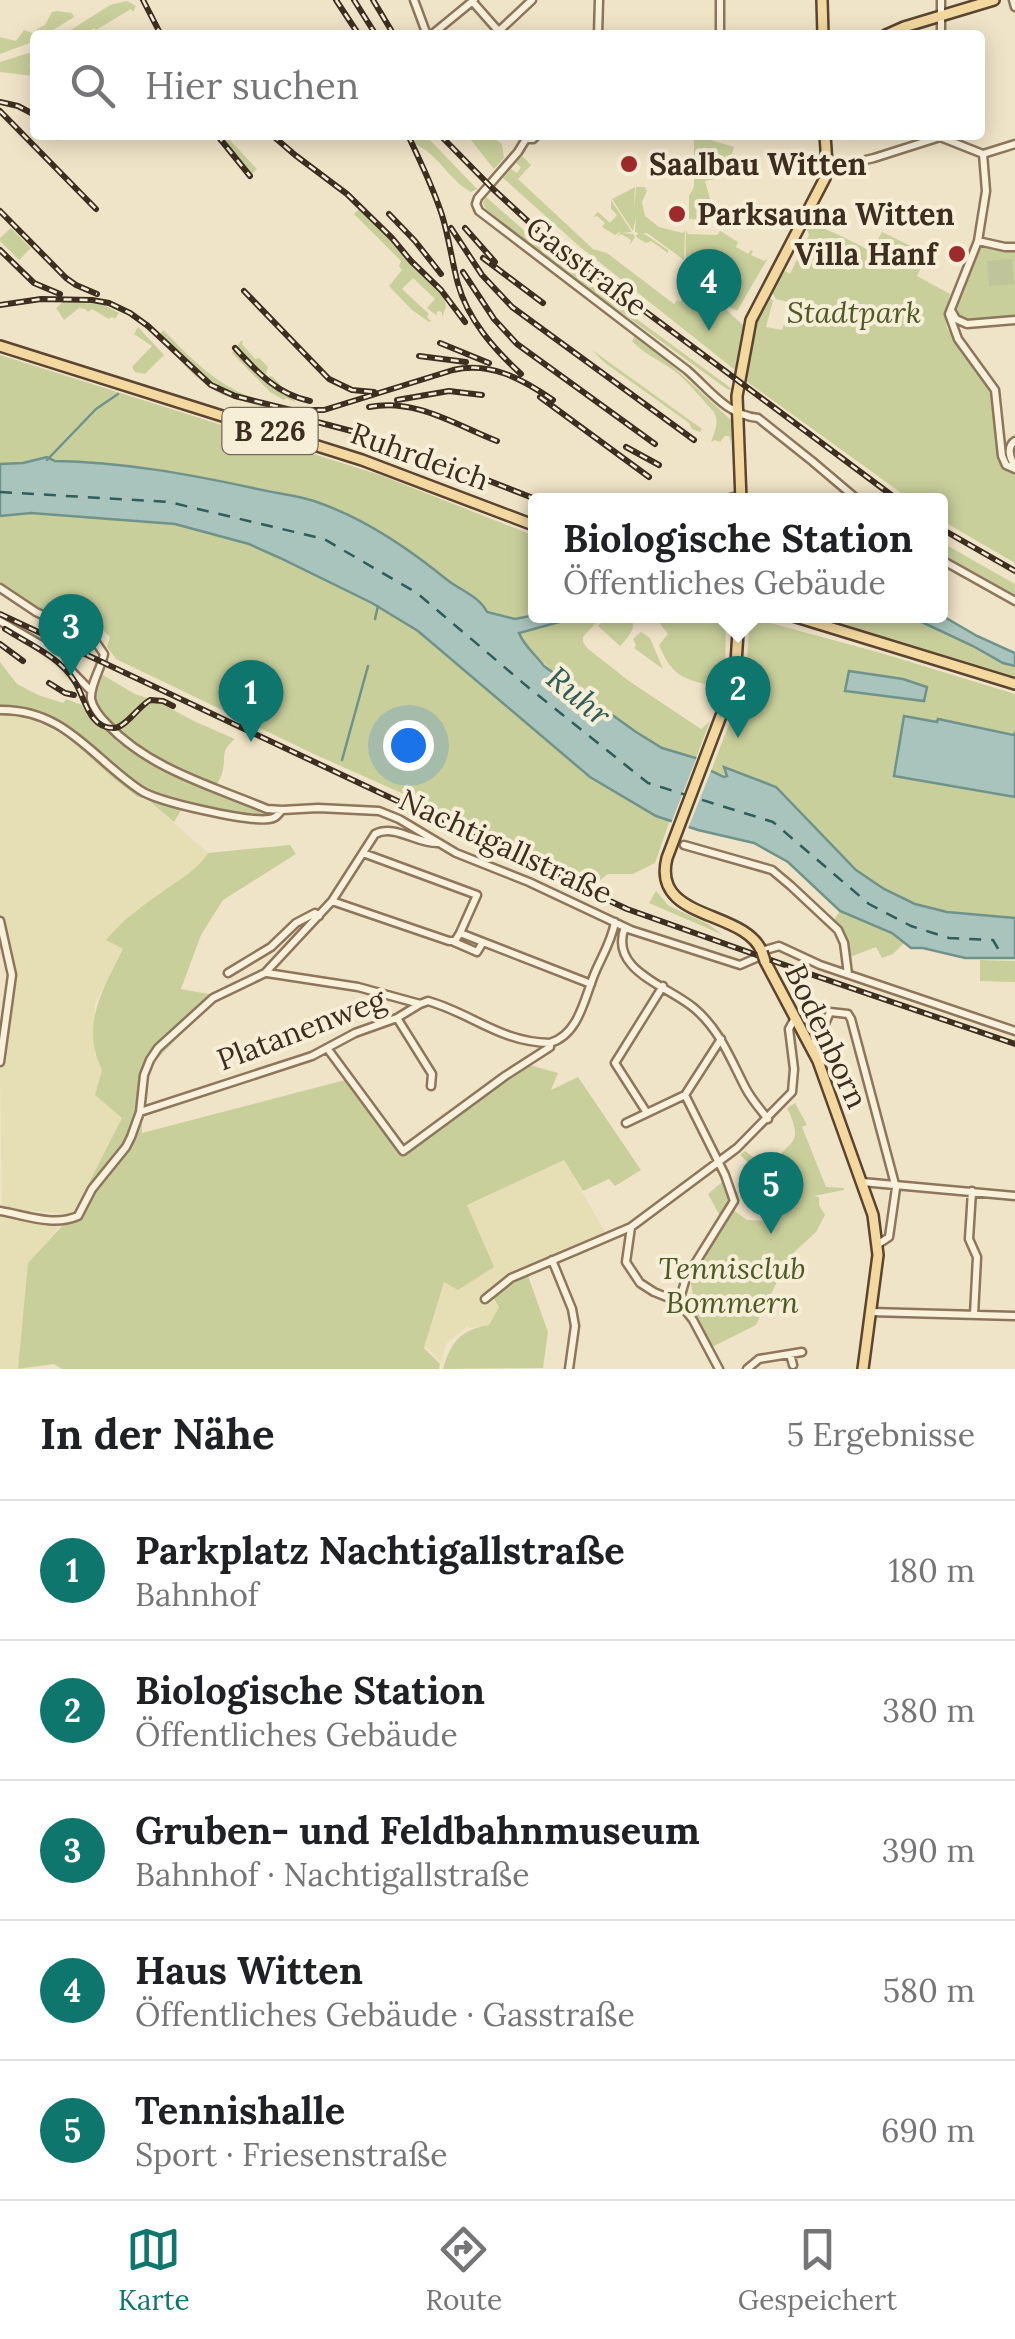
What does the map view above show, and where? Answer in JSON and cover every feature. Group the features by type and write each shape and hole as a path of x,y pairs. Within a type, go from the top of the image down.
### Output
{"main road":[{"path":"822,0 824,30"},
{"path":"900,30 994,0"},
{"path":"741,493 737,396 750,320 821,187 827,169 825,140"},
{"name":"Ruhrdeich","path":"0,346 362,460 528,523"},
{"path":"737,623 739,630"},
{"path":"739,630 744,623"},
{"path":"816,623 1015,684"},
{"name":"Bodenborn","path":"739,630 735,679 664,871 674,895 749,934 824,1074 873,1215 877,1245 863,1369"}],"street":[{"path":"414,0 429,30"},
{"path":"436,30 472,0 498,30"},
{"path":"504,30 532,0"},
{"path":"598,30 599,0"},
{"path":"720,0 720,30"},
{"path":"941,0 941,30"},
{"name":"Gasstraße","path":"521,140 518,152 478,198 480,211 687,370 714,398 748,417 758,418 850,493"},
{"path":"827,169 928,140"},
{"path":"949,140 982,154 1015,144"},
{"path":"982,154 986,192 978,241 950,308 950,320 958,339 995,390 1002,456 1006,465 1015,467"},
{"path":"978,241 1015,247"},
{"path":"950,308 964,324 1015,320"},
{"path":"1015,441 1010,456 1015,467"},
{"path":"948,563 1015,601"},
{"path":"0,588 36,612 99,644 104,654 92,692"},
{"name":"Nachtigallstraße","path":"0,621 52,651 92,692 92,703 100,717 138,751 188,777 267,809 378,812 626,927 740,965 779,946 820,966 1015,1031"},
{"path":"0,710 38,715 71,732 142,792 208,811 268,819 282,810"},
{"path":"0,1211 63,1221 78,1216 92,1189 126,1147 140,1112 144,1075 158,1048 214,998 266,972 332,901 370,839 384,829 422,842 438,843"},
{"path":"684,846 772,870 838,930 848,974"},
{"path":"362,852 477,894 453,942"},
{"path":"332,901 477,952 484,942"},
{"path":"228,974 271,947 306,916 319,916"},
{"path":"0,921 12,975 0,1062"},
{"path":"266,972 358,987 420,1004 428,1001 511,1038 550,1043 570,1030 581,1010 615,922"},
{"path":"626,927 621,939 623,954 635,969 698,1011 721,1039 746,1090 768,1119"},
{"path":"460,933 591,984"},
{"path":"647,1113 615,1063 664,986"},
{"name":"Platanenweg","path":"140,1112 312,1056 420,1004"},
{"path":"810,1046 818,1040 830,1012 848,1014 895,1184 889,1237 877,1245"},
{"path":"397,1018 432,1074 432,1086"},
{"path":"484,1299 512,1278 631,1227 719,1163 768,1119 792,1092 794,1069 789,1029 795,1018"},
{"path":"626,1123 684,1096 721,1039"},
{"path":"328,1048 402,1150 550,1047 550,1043"},
{"path":"678,1302 686,1278 734,1200 684,1096"},
{"path":"862,1182 1015,1196"},
{"path":"972,1191 969,1239 977,1257 974,1315"},
{"path":"631,1227 626,1262 640,1282 678,1302 693,1320 719,1369"},
{"path":"552,1260 575,1326 570,1369"},
{"path":"870,1312 1014,1316"},
{"path":"747,1369 759,1359 802,1352"},
{"path":"790,1354 793,1365"}],"shaded area":[{"path":"16,712 67,737 137,799 148,800 208,853 202,864 157,895 106,940 123,949 95,1004 95,1054 102,1070 95,1095 123,1117 73,1214 2,1209 0,1072 13,980 0,916 0,714"},
{"path":"564,1160 606,1234 504,1280 489,1294 499,1307 489,1325 467,1326 446,1344 441,1362 425,1346 466,1205"},
{"path":"0,1212 61,1225 28,1264 18,1369 0,1369"}],"green space":[{"path":"127,1 136,6 133,12 131,9 96,30 71,30 110,5"},
{"path":"52,12 72,13 74,17 53,30 37,30 45,25"},
{"path":"24,30 30,32 30,43 0,54 0,37 16,41"},
{"path":"30,53 30,76 0,72 0,62"},
{"path":"219,140 230,140 257,169 249,177"},
{"path":"413,140 430,140 477,189 471,192 463,187"},
{"path":"471,140 497,140 502,144 504,158 494,169"},
{"path":"694,140 734,147 725,177 705,181 716,220 689,219 689,196 694,187"},
{"path":"522,156 531,165 518,179 593,249 607,253 674,304 686,295 685,289 689,292 693,287 689,283 692,275 743,325 735,370 579,246 503,178 511,169 517,173 521,167 516,163"},
{"path":"635,187 634,210 636,187 645,187 645,216 659,227 683,233 685,230 684,260 647,233 643,233 668,253 651,241 646,243 636,237 636,217 633,231 612,199"},
{"path":"486,197 566,267 732,389 541,254 486,209"},
{"path":"611,200 632,232 622,233 635,237 630,245 631,240 621,234 617,237 621,231 615,235 602,227 605,223 597,216 593,217 598,212 610,223 617,215 611,209"},
{"path":"359,209 444,296 446,307 442,317 442,312 436,315 427,308 435,299 413,278 402,289 429,314 429,322 389,286 402,270 401,261 354,214"},
{"name":"Stadtpark","path":"809,221 871,252 882,232 927,254 917,276 950,294 945,316 947,328 993,396 999,461 1015,474 1015,563 948,524 948,493 901,493 746,381 755,326 765,298 769,296 773,301 766,327 782,330 784,324 789,324 792,307 776,299 771,291 785,271 790,274 809,235"},
{"path":"11,228 31,248 19,260 0,241"},
{"path":"686,230 688,234 717,235 720,231 748,254 751,250 751,255 764,261 768,258 737,311 705,288 692,273 686,256"},
{"path":"981,247 1015,249 1015,317 973,320 960,317 956,311"},
{"path":"1012,259 1014,284 989,286 987,261"},
{"path":"63,302 102,304 119,313 115,319 109,319 92,309 88,312 79,308 64,320 56,308"},
{"path":"138,327 164,355 145,374 132,367 152,346 134,334"},
{"path":"163,330 225,384 249,396 296,409 304,420 215,391 172,352 159,336"},
{"path":"635,336 667,361 731,420 731,442 725,436 720,442 711,442 716,422 713,411 678,373 636,345 632,341"},
{"path":"241,341 255,359 268,367 268,377 291,391 295,402 270,392 232,353"},
{"path":"592,350 702,429 700,432 605,363"},
{"path":"0,355 380,475 528,533 528,616 514,619 487,612 474,597 400,544 350,515 314,501 130,466 55,461 47,457 0,464"},
{"path":"31,513 175,524 249,544 372,603 418,631 590,777 656,816 670,820 655,863 633,874 608,874 599,881 316,755 116,659 107,647 110,637 103,630 98,638 48,615 0,582 0,516"},
{"path":"948,546 1015,584 1015,595 948,557"},
{"path":"558,623 596,623 583,637 587,648 701,729 710,721 696,758 658,746 603,711 560,677 541,661 519,632"},
{"path":"632,623 633,628 620,646 598,626"},
{"path":"659,623 726,623 722,688 676,672 659,645 668,634"},
{"path":"753,623 771,623 1015,694 1015,918 947,912 915,904 856,870 776,787 725,768 728,776 711,771 736,706 756,709 741,692 749,630"},
{"path":"839,623 924,623 1015,666 1015,678"},
{"path":"641,632 650,638 663,669 634,648 633,639"},
{"path":"0,662 17,684 38,695 87,707 95,697 101,674 135,694 235,739 225,751 222,775 215,787 270,815 233,814 186,802 174,822 113,778 66,736 16,709 0,709"},
{"path":"290,845 296,854 223,900 201,935 181,989 219,996 142,1074 142,1133 349,1079 403,1154 526,1064 558,1073 551,1090 578,1077 641,1170 615,1186 609,1179 583,1191 564,1160 467,1205 494,1267 458,1290 444,1282 424,1348 440,1364 439,1369 62,1369 54,1364 18,1369 28,1263 73,1214 122,1118 95,1095 102,1070 93,1038 94,1022 102,993 123,949 106,940 134,913 195,869 208,853"},
{"path":"656,891 669,906 723,935 649,903"},
{"path":"840,911 892,933 904,943 882,958 876,947 850,957 845,937 834,920"},
{"path":"980,960 1015,961 1015,982 980,981"},
{"name":"Tennisclub Bommern","path":"795,1103 807,1125 802,1127 826,1187 844,1190 814,1196 819,1197 825,1215 816,1232 789,1257 756,1325 712,1347 697,1318 690,1278 732,1209 747,1220 770,1221 775,1217 777,1207 763,1192 768,1181 740,1155 745,1151 774,1173 781,1154 794,1139 787,1108"},
{"path":"722,1182 730,1200 719,1214 708,1194"},
{"path":"527,1273 548,1332 543,1368 443,1369 458,1339 489,1325 499,1307 492,1296"}],"water":[{"name":"Ruhr","path":"47,457 179,474 314,501 350,516 400,545 474,598 487,612 515,619 528,616 528,623 555,623 519,633 544,666 662,748 696,758 724,777 724,767 776,787 856,870 884,889 915,904 947,912 1015,918 1015,958 965,958 911,948 892,933 840,911 788,862 754,843 656,816 590,777 418,631 372,603 249,544 175,524 31,513 0,516 0,464"},
{"path":"948,619 1015,653 1015,666 924,623 948,623"},
{"path":"849,671 903,679 927,687 924,701 845,691"},
{"path":"904,716 1015,733 1015,797 894,776"}],"pier":[{"path":"698,754 713,766 687,831 670,826"}],"waterway":[{"path":"47,460 96,409 118,394"},
{"path":"375,619 378,606"},
{"path":"342,760 368,666"}],"ferry route":[{"path":"0,492 169,502 324,539 417,593 648,783 773,822 869,904 911,926 949,938 993,940 999,958"}],"railway":[{"path":"143,0 158,30"},
{"path":"336,0 356,30"},
{"path":"354,0 373,30"},
{"path":"373,0 391,30"},
{"path":"0,102 30,112"},
{"path":"0,111 96,209"},
{"path":"221,140 250,176"},
{"path":"278,140 347,194 441,290 465,322"},
{"path":"410,140 438,205 468,310 492,344 521,374"},
{"path":"445,140 544,236 889,493"},
{"path":"0,211 66,278 97,294"},
{"path":"389,214 441,274"},
{"path":"451,228 482,275 512,307 694,440"},
{"path":"465,228 495,262"},
{"path":"0,250 34,283 60,294"},
{"path":"483,258 543,303"},
{"path":"463,272 494,319 517,344 655,444"},
{"path":"244,291 329,379 352,390 374,392"},
{"path":"0,305 41,299 109,303 148,326 211,385 235,396 291,410 324,410 467,368 505,374 553,400"},
{"path":"440,343 489,363"},
{"path":"235,348 278,388 310,401"},
{"path":"419,356 466,362"},
{"path":"397,400 449,391 482,395"},
{"path":"540,397 649,477"},
{"path":"369,407 418,409 497,441"},
{"path":"302,418 382,439 528,496"},
{"path":"626,447 659,465"},
{"path":"948,533 1015,571"},
{"path":"0,614 627,909 1015,1044"},
{"path":"5,629 61,665 75,682 93,718 106,727 123,725 150,700 173,706"},
{"path":"0,644 23,661"},
{"path":"49,683 74,695"}],"place":[{"name":"Saalbau Witten","path":"629,164"},
{"name":"Parksauna Witten","path":"677,214"},
{"name":"Villa Hanf","path":"957,254"},
{"name":"Haus Witten","path":"709,331"},
{"name":"Gruben- und Feldbahnmuseum","path":"71,676"},
{"name":"Biologische Station","path":"738,738"},
{"name":"Parkplatz Nachtigallstraße","path":"251,742"},
{"name":"Tennishalle","path":"771,1234"}]}
